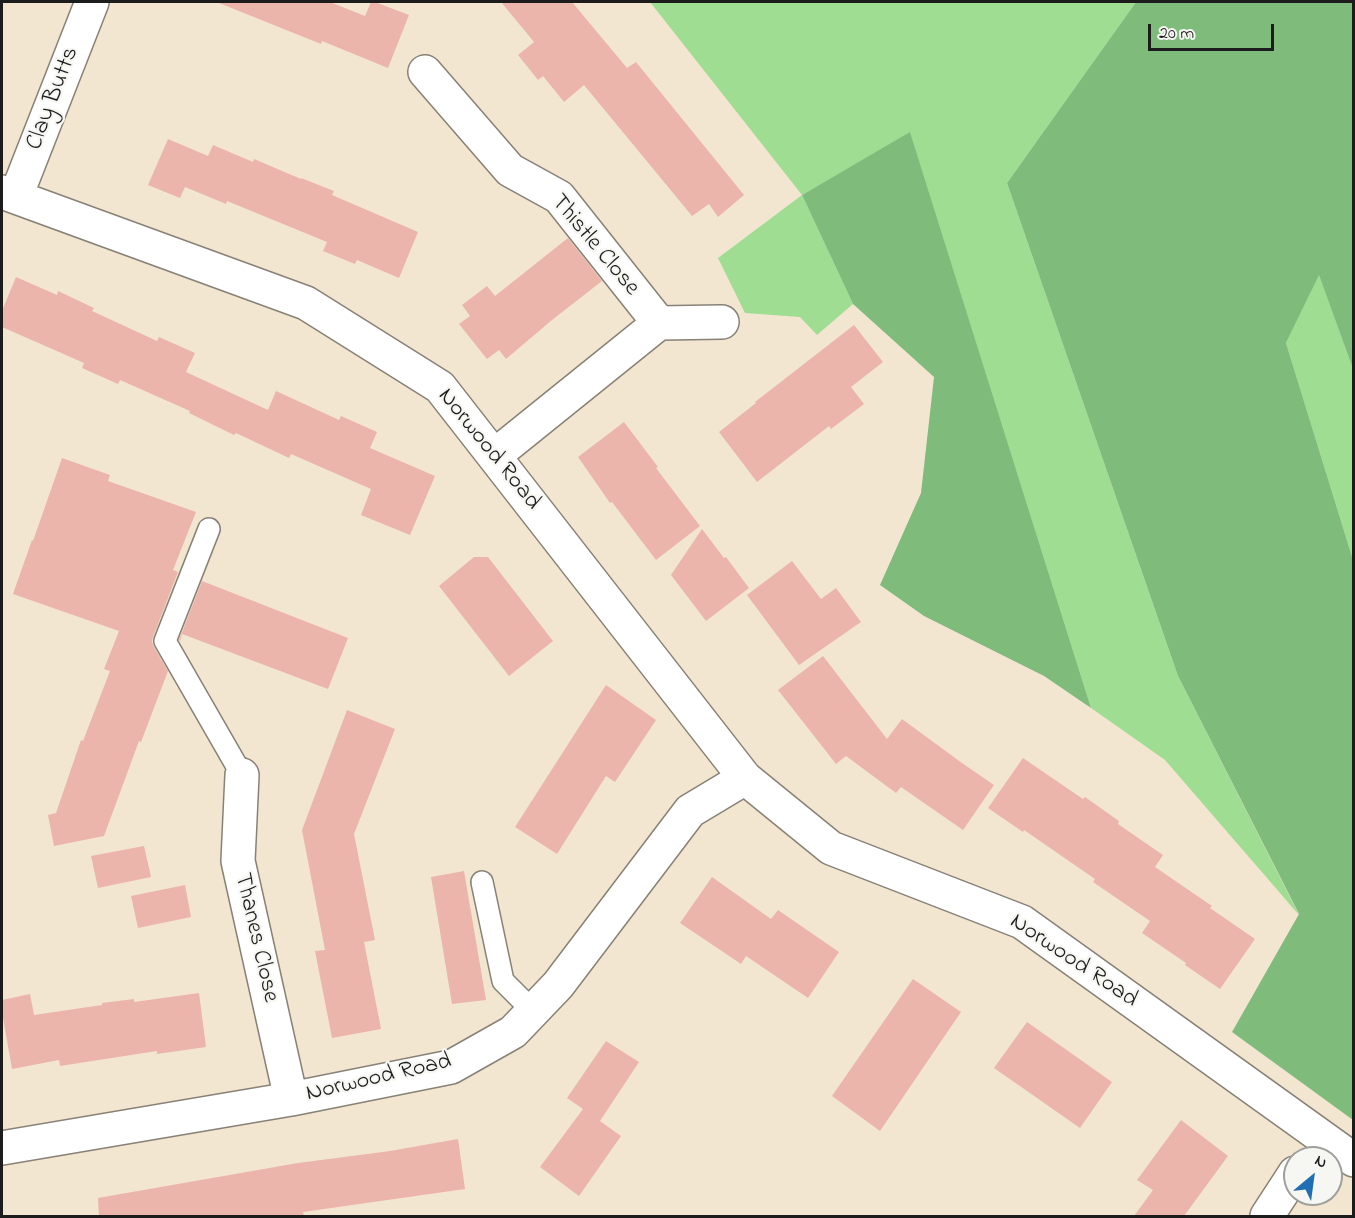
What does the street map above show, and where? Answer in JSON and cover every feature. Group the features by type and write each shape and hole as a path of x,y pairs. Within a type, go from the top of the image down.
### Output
{"street":[{"name":"Clay Butts","path":"9,194 92,2"},
{"name":"Thistle Close","path":"425,72 510,170 559,197 659,323"},
{"name":"Norwood Road","path":"9,194 306,303 440,387 745,778 831,848 1022,922 1311,1146"},
{"path":"494,456 659,323 722,322"},
{"name":"Thanes Close","path":"242,774 238,861 291,1099"},
{"name":"Norwood Road","path":"2,1148 291,1099 451,1066 513,1032 558,985 690,811 745,778"},
{"path":"1267,1216 1283,1191"}],"lane":[{"path":"209,529 165,641 242,774"},
{"path":"483,882 503,981 533,1011"}],"green space":[{"path":"650,2 1136,2 1007,183 1178,676 1299,915 1165,760 1091,708 910,133 802,195"},
{"path":"1136,2 1353,2 1353,369 1319,275 1286,343 1353,560 1353,1120 1232,1032 1299,914 1178,676 1007,183"},
{"path":"910,132 1091,708 1044,676 924,616 880,585 921,493 934,377 853,304 802,195"},
{"path":"802,195 853,304 817,335 800,317 745,313 718,258"},
{"path":"1319,274 1353,369 1353,560 1286,343"}],"building":[{"path":"219,2 330,2 365,16 371,2 375,2 409,15 388,68 322,41 321,44"},
{"path":"501,2 572,2 627,68 636,62 744,195 718,217 709,204 692,216 584,85 564,102 543,76 538,80 518,55 534,42"},
{"path":"168,139 208,156 213,145 253,162 254,159 334,191 332,195 418,232 399,278 357,260 355,264 323,251 327,242 227,201 226,204 185,187 180,198 148,185"},
{"path":"568,238 602,281 506,359 499,350 487,359 459,324 470,316 462,305 487,286 495,296"},
{"path":"16,277 57,295 58,291 94,308 92,311 157,341 159,337 195,353 186,372 268,410 276,391 339,420 341,416 377,432 370,448 435,476 410,535 361,515 371,489 291,454 289,458 236,433 234,435 189,413 190,411 120,380 118,384 82,368 84,363 2,327 2,311"},
{"path":"854,325 883,362 851,387 864,404 831,429 829,426 757,482 719,432"},
{"path":"624,422 700,526 656,560 612,502 610,503 578,457"},
{"path":"62,458 110,475 108,481 196,512 173,570 178,572 152,642 168,671 104,836 54,846 48,815 56,813 81,740 83,741 110,671 104,669 119,631 13,594"},
{"path":"702,529 749,588 706,621 671,575"},
{"path":"474,557 488,557 553,641 509,676 439,586"},
{"path":"792,561 821,599 836,588 861,622 799,665 747,595"},
{"path":"202,581 348,638 328,689 182,634 180,641 179,640"},
{"path":"823,656 887,739 902,719 994,785 963,830 901,787 896,793 846,756 836,764 778,690"},
{"path":"606,685 656,720 615,782 606,776 557,854 515,827"},
{"path":"347,710 395,729 354,834 375,940 364,942 381,1029 332,1038 315,951 325,950 302,830"},
{"path":"1023,758 1083,799 1085,797 1119,821 1118,824 1163,855 1155,867 1255,939 1220,989 1142,933 1150,921 1093,882 1095,879 988,808"},
{"path":"144,846 151,877 98,888 91,856"},
{"path":"464,871 486,1000 452,1004 431,877"},
{"path":"712,877 771,919 778,910 839,952 808,998 746,956 741,964 680,923"},
{"path":"185,885 191,917 138,928 131,896"},
{"path":"913,979 961,1012 880,1131 832,1096"},
{"path":"199,993 206,1047 157,1054 157,1051 60,1066 59,1060 12,1069 2,1000 30,994 34,1015 102,1005 102,1003 134,999 134,1002"},
{"path":"1027,1022 1112,1082 1080,1128 994,1068"},
{"path":"606,1041 639,1062 600,1121 621,1136 579,1196 540,1167 583,1109 567,1098"},
{"path":"1181,1120 1228,1156 1184,1216 1134,1216 1153,1190 1137,1180"},
{"path":"458,1139 465,1189 303,1212 304,1216 99,1216 98,1198 298,1163"}]}
